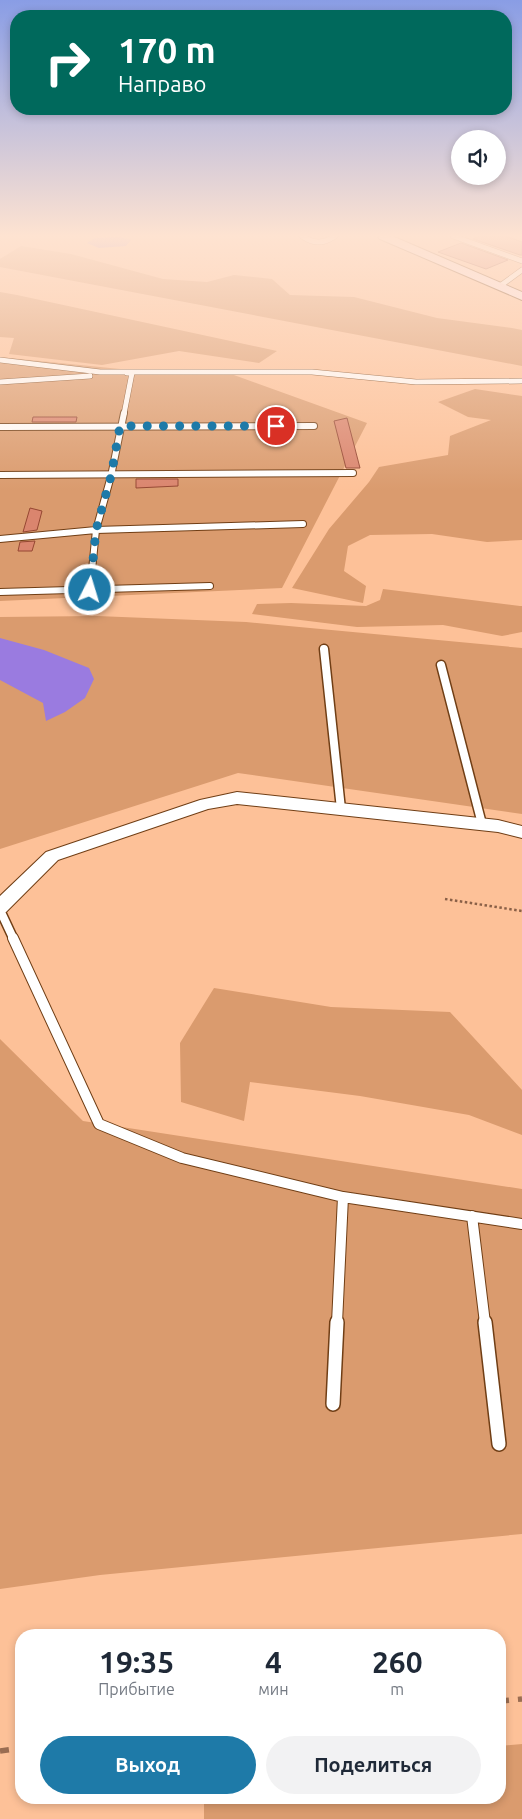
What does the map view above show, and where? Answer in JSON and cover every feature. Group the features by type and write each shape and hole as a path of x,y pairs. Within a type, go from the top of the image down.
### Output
{"street":[{"path":"0,909 52,856 206,804 237,798 482,824 522,832"}],"lane":[{"path":"0,360 100,372 312,372 431,382 522,381"},
{"path":"0,382 132,373"},
{"path":"90,590 96,530 111,476 132,373"},
{"path":"0,427 314,426"},
{"path":"0,475 111,476 353,473"},
{"path":"0,539 96,530 303,524"},
{"path":"0,592 210,586"},
{"path":"324,649 341,809"},
{"path":"441,665 482,824"},
{"path":"0,909 99,1124 182,1158 343,1197 522,1224"},
{"path":"333,1404 343,1197"},
{"path":"472,1216 500,1444"}],"path":[{"path":"445,899 522,911"}],"shaded area":[{"path":"0,321 137,321 277,351 259,363 179,351 102,365 9,354 14,338 0,337"},
{"path":"284,321 459,321 512,328 522,330 522,366"},
{"path":"0,357 130,370 220,370 367,423 282,588 0,601"},
{"path":"475,389 522,396 522,540 487,542 432,534 370,535 348,546 344,571 366,586 363,603 292,588 329,529 369,482 379,467 448,455 450,436 491,420 468,417 438,402"},
{"path":"383,589 522,606 522,632 502,636 443,625 357,627 252,614 257,604 291,603 366,606 380,600"},
{"path":"97,616 246,622 522,648 522,814 238,773 0,849 0,617"},
{"path":"0,638 44,650 89,668 94,679 85,698 65,712 46,721 43,703 0,680"},
{"path":"214,988 331,1007 450,1012 522,1090 522,1135 469,1115 360,1096 250,1082 244,1121 181,1102 180,1043"},
{"path":"0,1039 83,1121 522,1189 522,1534 100,1575 0,1589"},
{"path":"522,1744 522,1819 204,1819 204,1804 506,1804 506,1745"}],"building":[{"path":"33,417 77,417 76,422 32,422"},
{"path":"347,418 360,468 346,468 334,421"},
{"path":"136,479 178,479 178,486 136,488"},
{"path":"30,508 42,511 37,530 23,532"},
{"path":"35,541 32,551 18,551 20,542"}],"railway":[{"path":"506,1700 522,1699"},
{"path":"0,1751 15,1749"}],"route":[{"path":"90,590 96,530 111,476 120,426 276,426"}]}
